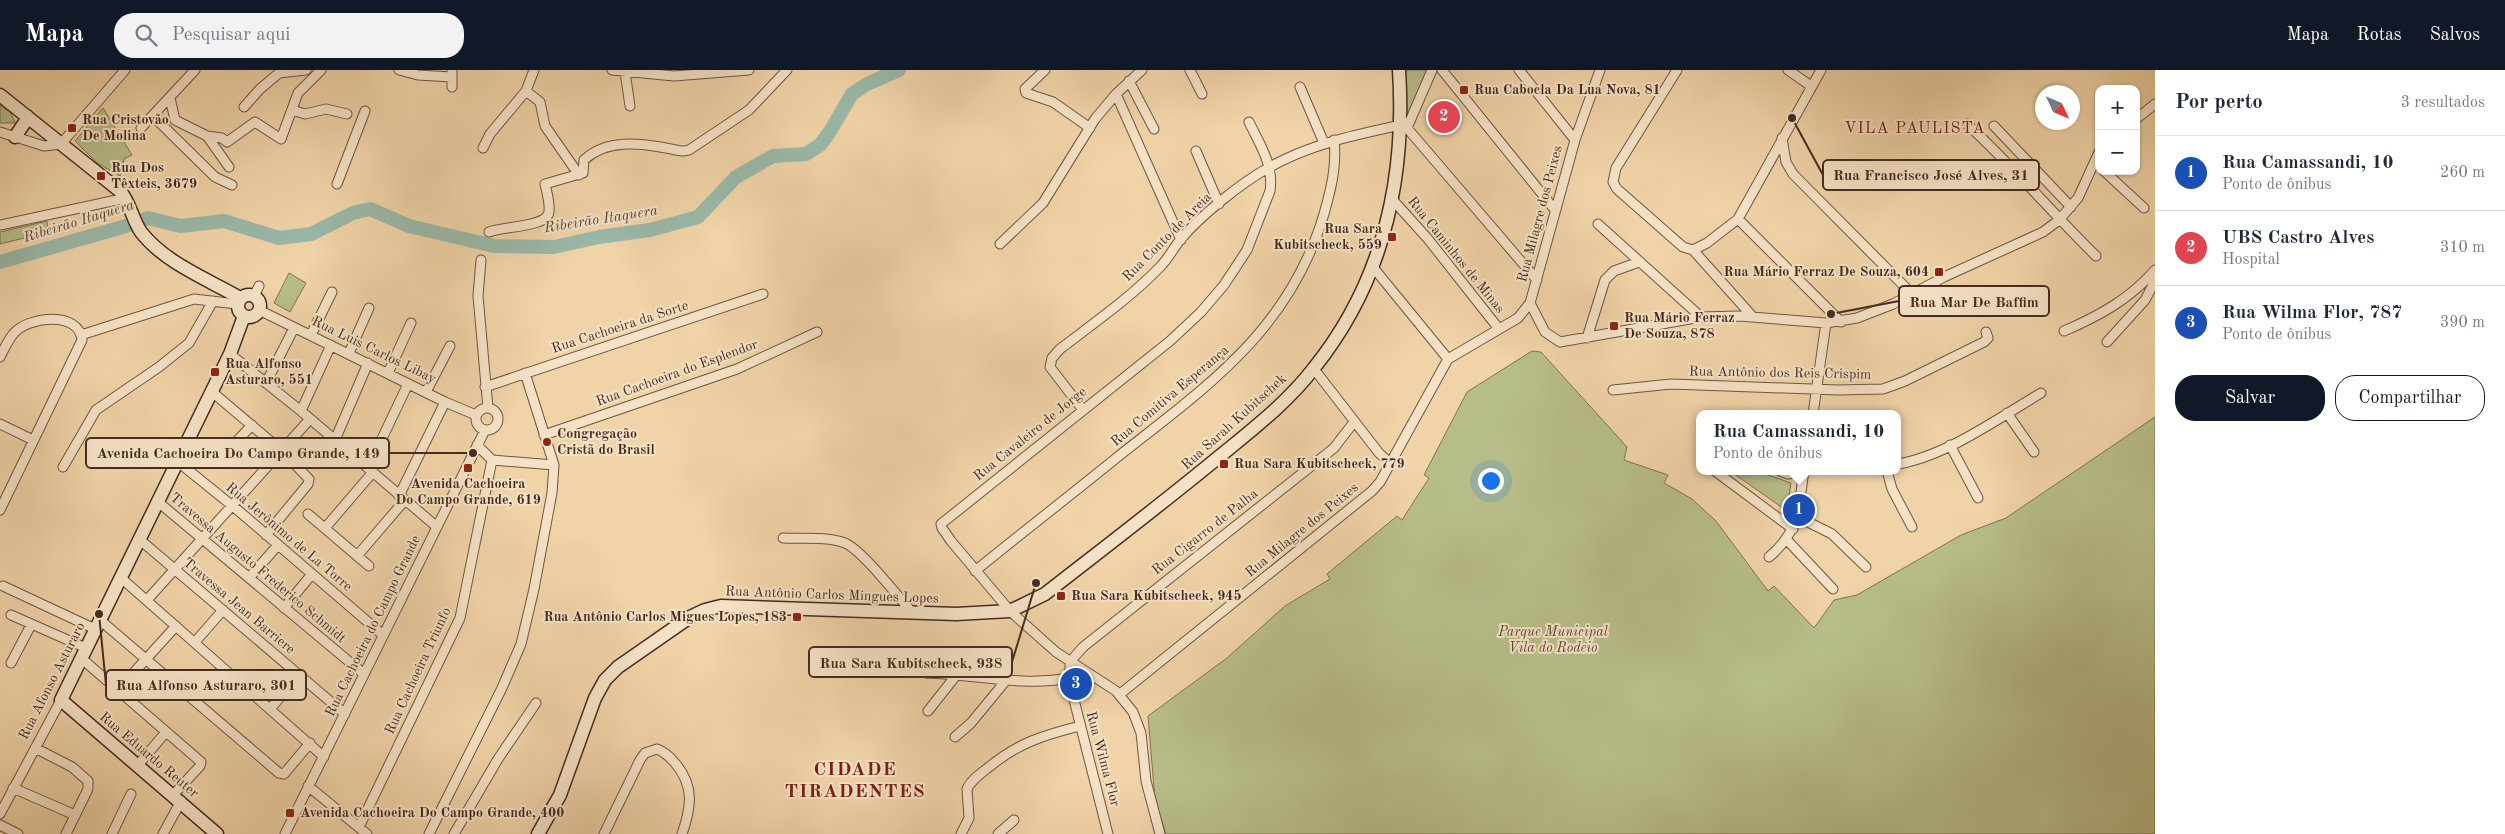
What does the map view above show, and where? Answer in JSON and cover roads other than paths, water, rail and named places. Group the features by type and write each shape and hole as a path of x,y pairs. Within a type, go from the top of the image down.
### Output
{"street":[{"path":"0,132 44,146 61,144 125,70"},
{"path":"141,128 194,70"},
{"path":"244,107 260,89 279,73 321,70"},
{"path":"400,70 418,75 452,73 452,87"},
{"path":"483,148 494,129 526,91 534,70"},
{"path":"612,70 674,76 749,70"},
{"path":"1045,70 1025,89 1026,93 1053,102 1090,128"},
{"path":"1000,244 1044,203 1090,128 1116,94 1142,70"},
{"path":"1190,70 1202,94"},
{"name":"Rua Sarah Kubitschek","path":"1010,611 1045,594 1188,483 1279,406 1314,369 1352,310 1372,266 1392,199 1404,127 1399,70"},
{"path":"1432,70 1404,127 1537,280"},
{"path":"1442,70 1555,210"},
{"path":"1519,70 1575,140"},
{"path":"1677,70 1616,168 1612,182 1617,189 1683,247 1693,250 1753,317"},
{"path":"1788,70 1811,86"},
{"path":"1693,250 1707,243 1738,219 1821,70"},
{"path":"489,232 497,228 536,224 546,218 550,212 545,184 579,175 585,170 583,163 587,156 613,145 624,144 667,148 680,152 689,150 749,110 784,71"},
{"name":"Rua Milagre dos Peixes","path":"1120,694 1376,488 1448,359 1518,318 1530,303 1575,140 1597,71"},
{"path":"170,98 175,120 206,136 222,138 227,142 255,122 281,139 298,93 310,72"},
{"path":"624,72 630,106"},
{"path":"1129,81 1154,129"},
{"path":"1300,86 1324,143"},
{"path":"526,91 540,102 545,126 579,175"},
{"path":"1116,94 1180,240"},
{"path":"0,95 105,177 126,198 140,230 152,244 170,259 239,301"},
{"path":"2140,116 2155,104"},
{"path":"292,110 305,114 326,109 347,114"},
{"path":"337,184 366,111"},
{"path":"15,137 27,116"},
{"path":"153,116 215,178 232,185"},
{"path":"1249,122 1270,167"},
{"path":"1968,124 1990,144 2059,220 2096,256"},
{"path":"1994,126 2071,207"},
{"name":"Rua Conto de Areia","path":"1083,410 1050,367 1052,358 1060,349 1144,282 1161,266 1180,240 1219,204 1270,167 1324,143 1404,127"},
{"path":"206,136 229,167"},
{"path":"1782,138 1786,162 1793,174 1912,294"},
{"name":"Rua Comitiva Esperança","path":"975,570 1216,379 1265,328 1295,284 1319,230 1334,172 1334,140"},
{"path":"1196,151 1219,204"},
{"path":"1530,303 1542,328 1552,339 1568,343 1700,317 1753,317 1826,324 1841,322 1879,310 2044,232 2071,207 2095,166"},
{"name":"Rua Cavaleiro de Jorge","path":"1120,694 1070,662 1010,611 944,533 941,524 1184,329 1216,296 1234,271 1255,231 1270,191 1270,167"},
{"path":"2108,175 2144,208"},
{"path":"0,225 126,198"},
{"name":"Rua Caminhos de Minas","path":"1392,199 1428,239 1499,329"},
{"path":"1738,219 1841,322"},
{"path":"1598,224 1700,317"},
{"path":"481,260 478,296 485,387 488,408 496,413 498,418 494,427 485,430 477,425 476,415 479,411 488,408"},
{"path":"1587,338 1605,280 1614,271 1639,262"},
{"path":"1372,266 1448,359"},
{"path":"2064,331 2118,304 2140,287 2155,270"},
{"path":"2107,342 2145,300 2155,281"},
{"path":"81,335 194,299 239,301 256,291 259,310 254,315 244,316 239,311 239,301"},
{"path":"311,335 332,292"},
{"name":"Rua Cachoeira da Sorte","path":"485,387 763,294"},
{"path":"62,467 96,410 159,367 189,343 213,301"},
{"path":"349,354 369,308"},
{"name":"Rua Luis Carlos Libay","path":"259,310 408,384 476,415"},
{"name":"Rua Afonso Asturaro","path":"0,814 61,700 176,461 230,354 244,316"},
{"path":"0,357 15,332 32,322 69,321 78,326 82,340 0,510"},
{"path":"388,373 411,323"},
{"path":"1814,410 1826,324"},
{"path":"266,383 294,328"},
{"name":"Rua Cachoeira do Esplendor","path":"544,434 736,369 817,332"},
{"name":"Rua Antônio dos Reis Crispim","path":"1613,390 1671,384 1816,390 1883,388 1893,386 1984,342 1988,338 1986,332"},
{"path":"302,411 331,345"},
{"path":"426,392 450,346"},
{"path":"230,354 302,411 437,527"},
{"path":"335,440 368,363"},
{"path":"1314,369 1354,422 1390,463"},
{"path":"429,834 502,688 520,644 532,598 552,493 554,464 525,373"},
{"path":"325,528 370,470 408,384"},
{"path":"211,391 282,451 307,475 308,484 266,535"},
{"path":"1901,463 1926,456 1950,445 2041,393"},
{"path":"357,556 402,498 446,402"},
{"path":"2007,413 2034,452"},
{"path":"147,600 310,419"},
{"name":"Rua Cigarro de Palha","path":"1070,662 1083,647 1334,448 1354,422"},
{"path":"0,424 33,440"},
{"path":"220,459 252,425"},
{"name":"Rua Cachoeira do Campo Grande","path":"285,834 485,430"},
{"path":"477,445 492,460 554,464"},
{"path":"1950,445 1978,498"},
{"name":"Rua Cachoeira Triunfo","path":"359,827 460,618 492,460"},
{"name":"Rua Jerônimo de La Torre","path":"176,461 233,506 383,635"},
{"path":"1720,475 1793,529"},
{"path":"1769,557 1787,540 1793,529 1803,475"},
{"path":"1888,475 1892,489 1912,527"},
{"name":"Travessa Augusto Frederico Schmidt","path":"157,501 364,674"},
{"path":"308,514 369,566"},
{"path":"1796,516 1832,534 1866,567"},
{"path":"783,538 832,540 846,543 857,552 912,612"},
{"name":"Travessa Jean Barriere","path":"139,539 345,714"},
{"path":"1787,540 1833,589"},
{"path":"249,578 278,545"},
{"path":"284,608 312,574"},
{"path":"120,576 324,757"},
{"path":"3,586 97,625 145,660 282,774 310,743"},
{"name":"Rua Antônio Carlos Mingues Lopes","path":"538,834 560,795 595,698 605,680 618,667 690,617 705,610 721,606 956,614 1010,611"},
{"path":"195,642 223,610"},
{"path":"11,615 83,653 118,690 199,760 201,764 177,798 164,834"},
{"path":"11,663 31,625"},
{"path":"118,690 176,626"},
{"name":"Rua Wilma Flor","path":"1070,662 1069,678 1108,834"},
{"path":"194,700 223,668"},
{"path":"926,673 1050,682 1069,678"},
{"path":"928,711 958,674"},
{"path":"270,709 299,675"},
{"path":"955,736 971,723 1008,678"},
{"path":"1120,694 1134,712 1141,732 1146,781 1160,834"},
{"name":"Rua Eduardo Reuter","path":"61,700 217,834"},
{"path":"454,834 498,759 536,703"},
{"path":"961,834 969,818 967,789 980,774 1021,744 1080,726"},
{"path":"138,765 166,732"},
{"path":"35,748 72,767 88,780 88,789 66,834"},
{"path":"604,834 640,760 645,753 657,749 663,751 678,766 690,790 690,802 682,834"},
{"path":"308,786 367,834"},
{"path":"13,788 76,815"},
{"path":"112,834 131,794"},
{"path":"998,834 1014,820"},
{"path":"0,825 18,834"}],"waterway":[{"name":"Ribeirão Itaquera","path":"0,262 148,218 180,226 224,221 279,238 311,234 353,213 370,209 409,226 494,246 554,247 599,237 650,230 698,217 736,177 773,156 806,154 820,145 852,94 867,84 899,70"}],"place":[{"name":"Rua Cabocla Da Lua Nova, 81","path":"1464,90"},
{"name":"UBS Castro Alves","path":"1444,117"},
{"name":"Rua Francisco José Alves, 31","path":"1792,118"},
{"name":"Rua Cristovão De Molina","path":"72,128"},
{"name":"Rua Dos Têxteis, 3679","path":"101,176"},
{"name":"Rua Sara Kubitscheck, 559","path":"1392,237"},
{"name":"Rua Mário Ferraz De Souza, 604","path":"1939,272"},
{"name":"Rua Mar De Baffim","path":"1831,314"},
{"name":"Rua Mário Ferraz De Souza, 878","path":"1614,326"},
{"name":"Rua Alfonso Asturaro, 551","path":"215,372"},
{"name":"Congregação Cristã do Brasil","path":"547,442"},
{"name":"Avenida Cachoeira Do Campo Grande, 149","path":"473,453"},
{"name":"Rua Sara Kubitscheck, 779","path":"1224,464"},
{"name":"Avenida Cachoeira Do Campo Grande, 619","path":"468,468"},
{"name":"Rua Camassandi, 10","path":"1799,510"},
{"name":"Rua Sara Kubitscheck, 938","path":"1036,583"},
{"name":"Rua Sara Kubitscheck, 945","path":"1061,596"},
{"name":"Rua Alfonso Asturaro, 301","path":"99,614"},
{"name":"Rua Antônio Carlos Migues Lopes, 183","path":"797,617"},
{"name":"Rua Wilma Flor, 787","path":"1076,684"},
{"name":"Avenida Cachoeira Do Campo Grande, 400","path":"290,813"}],"district":[{"name":"VILA PAULISTA","path":"1915,129"},
{"name":"CIDADE TIRADENTES","path":"855,781"}],"park label":[{"name":"Parque Municipal Vila do Rodeio","path":"1553,640"}]}
